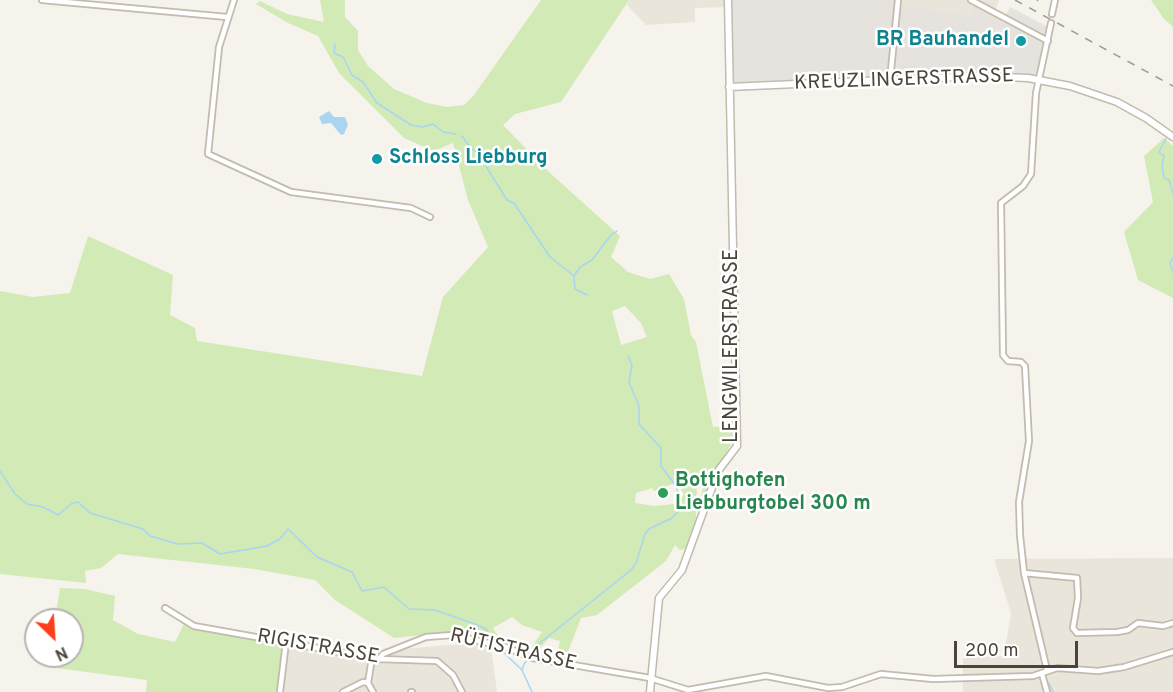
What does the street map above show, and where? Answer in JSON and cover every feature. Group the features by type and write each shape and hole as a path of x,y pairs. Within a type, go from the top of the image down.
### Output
{"street":[{"path":"42,0 227,17"},
{"path":"234,0 219,47 208,154 291,192 411,208 429,217"},
{"name":"LENGWILERSTRASSE","path":"650,692 659,598 682,570 718,471 737,446 728,0"},
{"path":"890,80 898,0"},
{"path":"971,0 1048,41"},
{"path":"1052,14 1055,0"},
{"path":"1047,670 1024,573 1019,502 1029,441 1025,366 1021,362 1004,359 1002,355 1001,203 1023,186 1031,174 1036,93 1051,23"},
{"name":"KREUZLINGERSTRASSE","path":"729,87 995,76 1040,80 1070,86 1117,102 1146,118 1173,137"},
{"path":"1024,573 1077,578 1078,598 1073,628 1077,633 1117,632 1128,630 1138,623 1163,626 1173,623"},
{"name":"RIGISTRASSE","path":"165,608 194,626 372,658 437,661 453,675 462,692"},
{"name":"RÜTISTRASSE","path":"379,659 388,652 435,634 453,635 502,646 531,657 652,679 688,690 766,676 828,688 842,687 881,674 933,679 1042,674"},
{"path":"280,692 286,642"},
{"path":"1047,692 1042,674 1047,670 1113,669 1173,652"},
{"path":"372,658 368,683 374,692"},
{"path":"344,692 363,682 368,683"}],"shaded area":[{"path":"629,0 725,0 725,7 695,8 695,22 646,25 627,5"},
{"path":"728,0 900,0 900,5 972,17 976,3 1004,18 1010,7 1050,28 1040,80 995,76 729,87"},
{"path":"900,0 999,0 994,13 972,18 899,5"},
{"path":"1173,558 1173,692 963,692 963,658 1004,656 1011,613 994,559"},
{"path":"472,643 491,648 497,692 278,692 288,645 345,654"}],"green space":[{"path":"320,0 345,0 345,17 358,31 358,50 368,66 394,89 427,103 447,107 464,105 474,95 541,0 629,0 561,102 515,114 503,125 549,172 620,236 611,257 628,272 650,279 669,274 684,299 691,335 696,342 713,427 732,426 732,443 716,469 700,510 698,508 704,483 701,477 697,476 696,521 686,549 680,550 675,545 666,561 597,615 581,618 564,662 557,656 560,641 549,638 536,653 528,652 542,632 522,625 512,617 493,628 502,641 500,645 487,633 469,627 462,635 440,633 394,638 335,600 315,580 254,569 118,554 101,568 85,571 86,583 0,574 0,291 33,297 70,293 88,236 173,275 170,315 195,328 197,341 422,376 443,297 488,247 468,200 453,143 434,151 404,138 339,73 318,36 288,23 256,4 260,1 287,14 324,22","holes":["625,306 641,323 647,337 621,345 612,311","675,483 680,486 684,495 675,499 674,504 654,506 635,503 636,493 652,488 654,491"]},
{"path":"1151,0 1173,0 1173,27 1164,19"},
{"path":"1164,138 1173,146 1173,298 1138,280 1124,232 1153,202 1144,156"},
{"path":"60,588 85,589 115,596 113,620 138,634 175,642 184,624 195,629 284,644 278,692 146,692 147,680 57,668 84,668 84,608 57,608"}],"water":[{"path":"329,111 334,117 345,117 348,125 344,134 341,135 331,123 322,124 319,117"}],"waterway":[{"path":"335,44 334,53 343,57 352,75 363,82 377,103 411,125 422,127 433,124 443,132 456,134"},
{"path":"462,136 470,147 483,157 487,168 507,200 514,203 550,257 574,276 575,289 587,295"},
{"path":"1166,139 1159,152 1164,156 1162,165 1164,178 1169,180 1173,193"},
{"path":"574,276 580,267 592,260 611,235 617,231"},
{"path":"1173,258 1170,263 1173,272"},
{"path":"522,670 541,642 631,570 649,529 672,518 680,509 681,499 675,485 661,466 661,448 639,424 639,406 629,382 632,365 628,356"},
{"path":"0,471 15,494 27,504 43,507 58,515 71,504 78,502 90,513 143,529 150,536 178,544 202,543 220,554 267,546 280,539 288,529 317,557 352,572 362,591 384,587 409,609 435,610 486,629 496,644"},
{"path":"499,648 522,670 532,692"},
{"path":"1049,683 1053,692"}],"railway":[{"path":"1015,0 1173,86"}],"place":[{"name":"BR Bauhandel","path":"1021,41"},
{"name":"Schloss Liebburg","path":"377,159"},
{"name":"Bottighofen Liebburgtobel 300 m","path":"663,493"}]}
